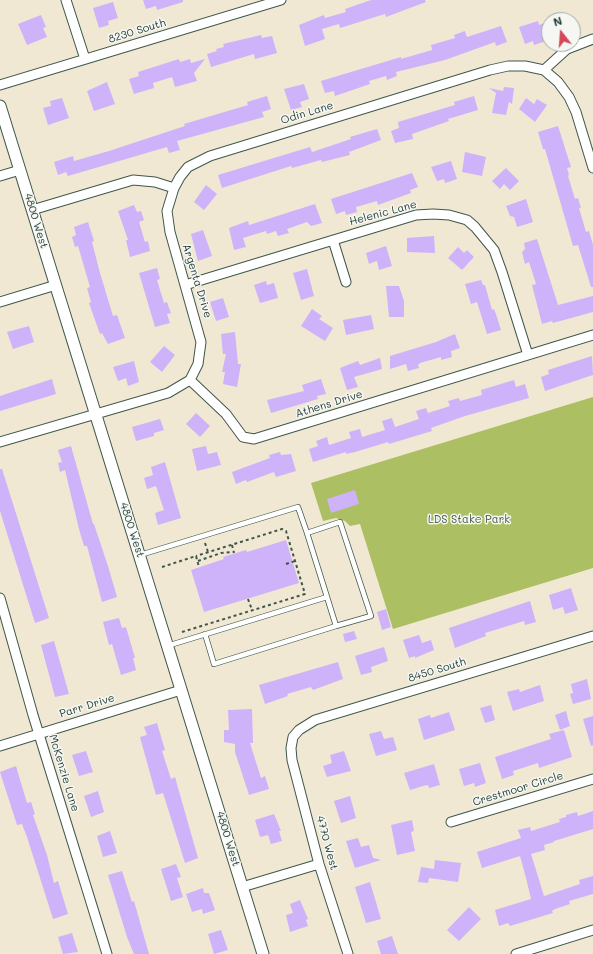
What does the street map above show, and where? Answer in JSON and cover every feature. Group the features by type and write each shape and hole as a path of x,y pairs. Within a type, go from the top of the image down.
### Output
{"street":[{"path":"66,0 85,59"},
{"name":"8230 South","path":"0,85 281,0"},
{"path":"593,39 566,49 544,70 558,82 569,97 576,112 593,168"},
{"name":"Odin Lane","path":"174,188 188,167 210,156 490,70 508,66 525,66 544,70"},
{"name":"4800 West","path":"0,106 263,954"},
{"path":"0,176 20,170"},
{"path":"32,210 133,180 155,182 174,188"},
{"name":"Argenta Drive","path":"174,188 168,205 168,224 201,342 198,364 190,380"},
{"name":"Helenic Lane","path":"186,285 416,215 449,215 467,220 488,242 498,259 528,355"},
{"path":"333,240 346,282"},
{"path":"0,302 56,285"},
{"name":"Athens Drive","path":"190,380 226,414 243,437 254,439 593,335"},
{"path":"0,442 168,393 190,380"},
{"name":"McKenzie Lane","path":"0,598 39,734 107,954"},
{"name":"8450 South","path":"293,737 299,730 315,720 593,636"},
{"name":"Parr Drive","path":"0,746 181,690"},
{"name":"4770 West","path":"293,737 291,748 292,760 320,864 348,954"},
{"name":"Crestmoor Circle","path":"451,822 593,779"},
{"path":"242,887 320,864"},
{"path":"516,954 593,930"}],"lane":[{"path":"140,555 298,507 336,626"},
{"path":"205,634 214,664 371,616 340,522 307,533"},
{"path":"167,646 327,597"}],"path":[{"path":"162,567 282,529 286,531 305,594 182,632"},
{"path":"205,542 208,552"},
{"path":"198,561 221,553 234,553 232,545"},
{"path":"196,556 200,567"},
{"path":"286,564 295,561"},
{"path":"248,599 252,610"}],"green space":[{"name":"LDS Stake Park","path":"593,397 593,568 393,629 360,524 350,526 345,521 336,518 323,521 311,483"}],"building":[{"path":"143,0 183,0 183,2 157,10 156,6 146,9"},
{"path":"371,0 425,0 426,2 386,17 385,14 340,28 339,24 322,29 325,39 305,46 299,25 324,15 325,18 346,12 345,9"},
{"path":"113,2 118,18 108,21 109,25 99,28 93,8"},
{"path":"41,15 46,27 43,28 47,37 27,45 18,24"},
{"path":"538,21 539,25 541,24 541,43 534,45 533,41 525,44 519,27"},
{"path":"501,26 507,42 496,46 495,42 445,60 396,72 397,76 387,80 386,76 369,81 370,84 335,96 334,91 325,93 321,81 401,57 401,59 432,50 431,45 455,38 454,35 465,31 467,37"},
{"path":"261,35 262,38 272,36 277,53 255,59 254,54 211,67 207,54 224,47 223,44"},
{"path":"179,59 180,62 190,59 191,63 205,59 194,73 197,81 175,87 172,77 153,83 154,88 134,94 129,79 139,76 138,72"},
{"path":"107,82 115,104 94,111 87,91"},
{"path":"304,84 309,99 300,102 302,107 291,110 284,89"},
{"path":"504,87 514,88 512,104 509,102 506,115 492,113 496,93 489,88 503,91"},
{"path":"267,96 271,109 262,112 264,117 177,141 180,150 169,153 167,147 68,176 66,172 58,175 54,162 73,156 74,161 109,151 185,126 184,124 248,105 247,102"},
{"path":"474,96 478,110 448,119 449,121 412,134 413,139 395,143 391,131 399,128 398,122 455,105 454,102"},
{"path":"62,98 69,118 48,125 43,108 51,106 50,101"},
{"path":"526,98 534,104 537,99 547,105 535,122 519,109"},
{"path":"558,126 571,167 567,168 568,176 575,199 578,198 581,208 579,208 586,232 589,231 593,245 593,287 591,287 578,245 573,246 545,149 543,149 538,132"},
{"path":"377,129 381,140 349,152 350,155 322,162 321,160 292,168 291,166 222,188 218,175 310,147 312,152 351,139 350,137"},
{"path":"465,152 486,157 482,176 462,172"},
{"path":"451,161 457,179 445,183 444,179 437,181 431,167"},
{"path":"506,168 519,181 510,190 504,184 500,189 492,181"},
{"path":"412,173 418,187 410,190 411,193 378,205 377,201 356,207 357,212 346,215 345,211 336,214 331,199"},
{"path":"206,185 217,194 204,210 194,202"},
{"path":"526,199 533,222 517,227 514,217 510,216 506,206"},
{"path":"315,204 322,223 311,226 307,222 287,229 289,233 278,236 276,231 267,234 266,231 243,238 246,247 234,250 229,228 248,221 249,225"},
{"path":"134,205 137,212 141,211 144,220 139,222 145,242 148,241 150,251 130,257 126,240 128,240 118,211"},
{"path":"88,222 94,241 92,242 100,273 113,316 117,315 125,338 108,344 102,333 100,334 89,303 91,302 87,288 90,287 78,246 75,247 72,237 76,235 74,227"},
{"path":"203,230 212,256 198,261 191,234"},
{"path":"434,236 435,253 407,252 407,238"},
{"path":"537,239 558,305 593,296 593,312 553,323 552,321 542,324 532,285 536,284 529,262 525,264 522,252 525,249 524,243"},
{"path":"386,246 392,266 379,270 377,261 369,264 366,253"},
{"path":"458,247 464,253 467,250 474,257 462,270 448,258"},
{"path":"157,268 160,279 157,280 164,303 167,302 171,313 167,314 170,323 155,327 139,273"},
{"path":"307,269 314,296 301,300 293,273"},
{"path":"481,280 483,285 485,285 492,310 494,309 501,330 487,334 477,302 471,304 465,284"},
{"path":"266,281 267,285 274,283 278,298 260,303 254,285"},
{"path":"386,286 399,286 404,301 404,317 389,317"},
{"path":"223,298 229,317 216,321 210,302"},
{"path":"312,309 322,316 319,319 333,328 325,341 301,326"},
{"path":"371,315 374,329 346,335 343,320"},
{"path":"29,326 34,342 13,349 7,332"},
{"path":"235,332 238,364 241,364 237,387 223,384 225,372 222,372 226,354 223,354 221,334"},
{"path":"455,334 460,348 451,351 452,357 441,360 441,357 420,363 418,365 419,368 408,371 406,364 390,369 390,356 436,342"},
{"path":"164,346 175,355 162,372 150,362"},
{"path":"592,356 593,375 545,391 541,377 549,374 548,370"},
{"path":"380,358 382,369 354,377 358,387 347,390 340,368 358,361 360,365"},
{"path":"134,361 139,382 128,386 126,378 118,381 113,367"},
{"path":"52,379 56,394 0,411 0,396"},
{"path":"321,379 326,394 317,396 318,399 271,413 267,400 304,391 302,385"},
{"path":"514,380 516,387 525,384 529,398 465,416 431,428 432,431 389,444 388,442 313,462 309,449 318,446 316,441 327,437 329,445 351,438 349,432 360,429 362,437 385,430 382,421 392,418 395,427 419,419 416,411 426,408 428,413 450,406 448,401 459,398 460,401 482,395 481,390"},
{"path":"196,413 210,426 200,437 186,424"},
{"path":"160,419 164,430 154,433 154,436 136,441 132,427"},
{"path":"71,446 93,524 117,597 102,602 87,546 84,546 79,529 65,470 60,472 58,463 62,462 58,450"},
{"path":"206,446 208,454 217,452 221,465 197,471 192,449"},
{"path":"280,452 281,455 291,454 296,471 276,477 274,472 247,482 246,480 236,484 232,472 270,458 269,455"},
{"path":"165,462 181,518 158,525 155,513 164,510 156,486 147,489 144,478 153,475 151,467"},
{"path":"0,469 2,469 49,618 35,623 0,511"},
{"path":"355,490 359,504 331,513 327,499"},
{"path":"286,540 299,583 204,612 191,570 224,559 223,557 246,550 247,552"},
{"path":"571,588 578,610 565,614 563,607 553,610 549,595"},
{"path":"530,601 536,622 525,625 524,621 485,633 486,636 455,648 449,628"},
{"path":"386,609 391,627 382,630 377,612"},
{"path":"119,618 122,628 126,627 135,658 133,658 136,670 121,675 112,644 109,645 103,622"},
{"path":"354,631 357,639 345,642 343,634"},
{"path":"419,635 422,643 431,640 434,650 415,658 415,656 409,658 403,640"},
{"path":"54,641 69,694 55,697 41,645"},
{"path":"384,647 388,661 371,667 372,672 361,675 355,656"},
{"path":"338,662 343,679 313,690 311,687 287,694 288,696 265,704 259,685"},
{"path":"587,679 591,699 573,704 570,694 573,693 571,684"},
{"path":"540,685 544,701 513,711 507,692 519,689 520,692"},
{"path":"491,705 495,720 485,723 480,708"},
{"path":"252,709 253,743 250,743 261,778 265,776 269,789 249,795 235,752 235,744 224,742 224,730 229,730 228,710"},
{"path":"566,711 570,726 560,730 555,715"},
{"path":"449,712 455,730 424,740 418,719 430,715 431,718"},
{"path":"593,716 593,745 591,746 583,719"},
{"path":"157,723 165,750 162,751 171,779 175,777 198,858 185,863 163,793 156,795 140,737 147,735 144,727"},
{"path":"564,730 572,757 539,768 538,763 513,771 514,775 502,779 495,757 551,739 549,734"},
{"path":"381,731 384,739 393,737 397,750 376,756 369,734"},
{"path":"86,751 93,772 79,776 72,755"},
{"path":"344,751 351,771 327,777 323,766 332,763 330,755"},
{"path":"480,763 486,783 475,787 474,783 464,786 459,769"},
{"path":"434,764 440,785 429,788 428,785 410,790 404,773"},
{"path":"16,766 27,803 31,802 35,814 33,815 47,855 54,883 58,881 68,914 53,919 27,837 22,824 17,825 0,772"},
{"path":"98,791 104,812 91,817 84,796"},
{"path":"350,796 356,818 341,823 334,801"},
{"path":"593,811 593,829 544,845 545,850 531,854 544,896 580,884 579,880 593,876 593,894 569,901 570,904 555,909 552,911 553,913 510,926 508,923 499,926 495,910 531,899 520,856 482,868 477,852 521,838 518,830 530,827 531,831 560,822 559,819 566,817 566,815 577,812 578,816"},
{"path":"274,814 281,831 279,831 282,841 271,844 268,835 260,837 255,820"},
{"path":"412,820 414,831 411,832 415,851 397,855 391,825"},
{"path":"110,831 117,853 103,857 97,836"},
{"path":"358,838 361,847 369,845 373,858 381,860 355,868 346,841"},
{"path":"435,860 461,863 458,882 429,878 428,883 418,882 421,867 434,869"},
{"path":"176,864 181,877 177,878 183,897 171,901 161,869"},
{"path":"122,871 132,902 134,901 149,954 134,954 127,937 108,875"},
{"path":"370,882 381,919 366,923 355,887"},
{"path":"203,888 204,893 209,893 215,910 203,914 202,909 192,912 186,894"},
{"path":"300,900 308,919 306,920 308,926 290,932 286,915 293,913 290,904"},
{"path":"469,907 481,919 459,941 447,930"},
{"path":"221,930 228,950 214,954 208,934"},
{"path":"72,933 78,952 63,954 58,937"},
{"path":"392,936 398,954 381,954 377,941"}]}
